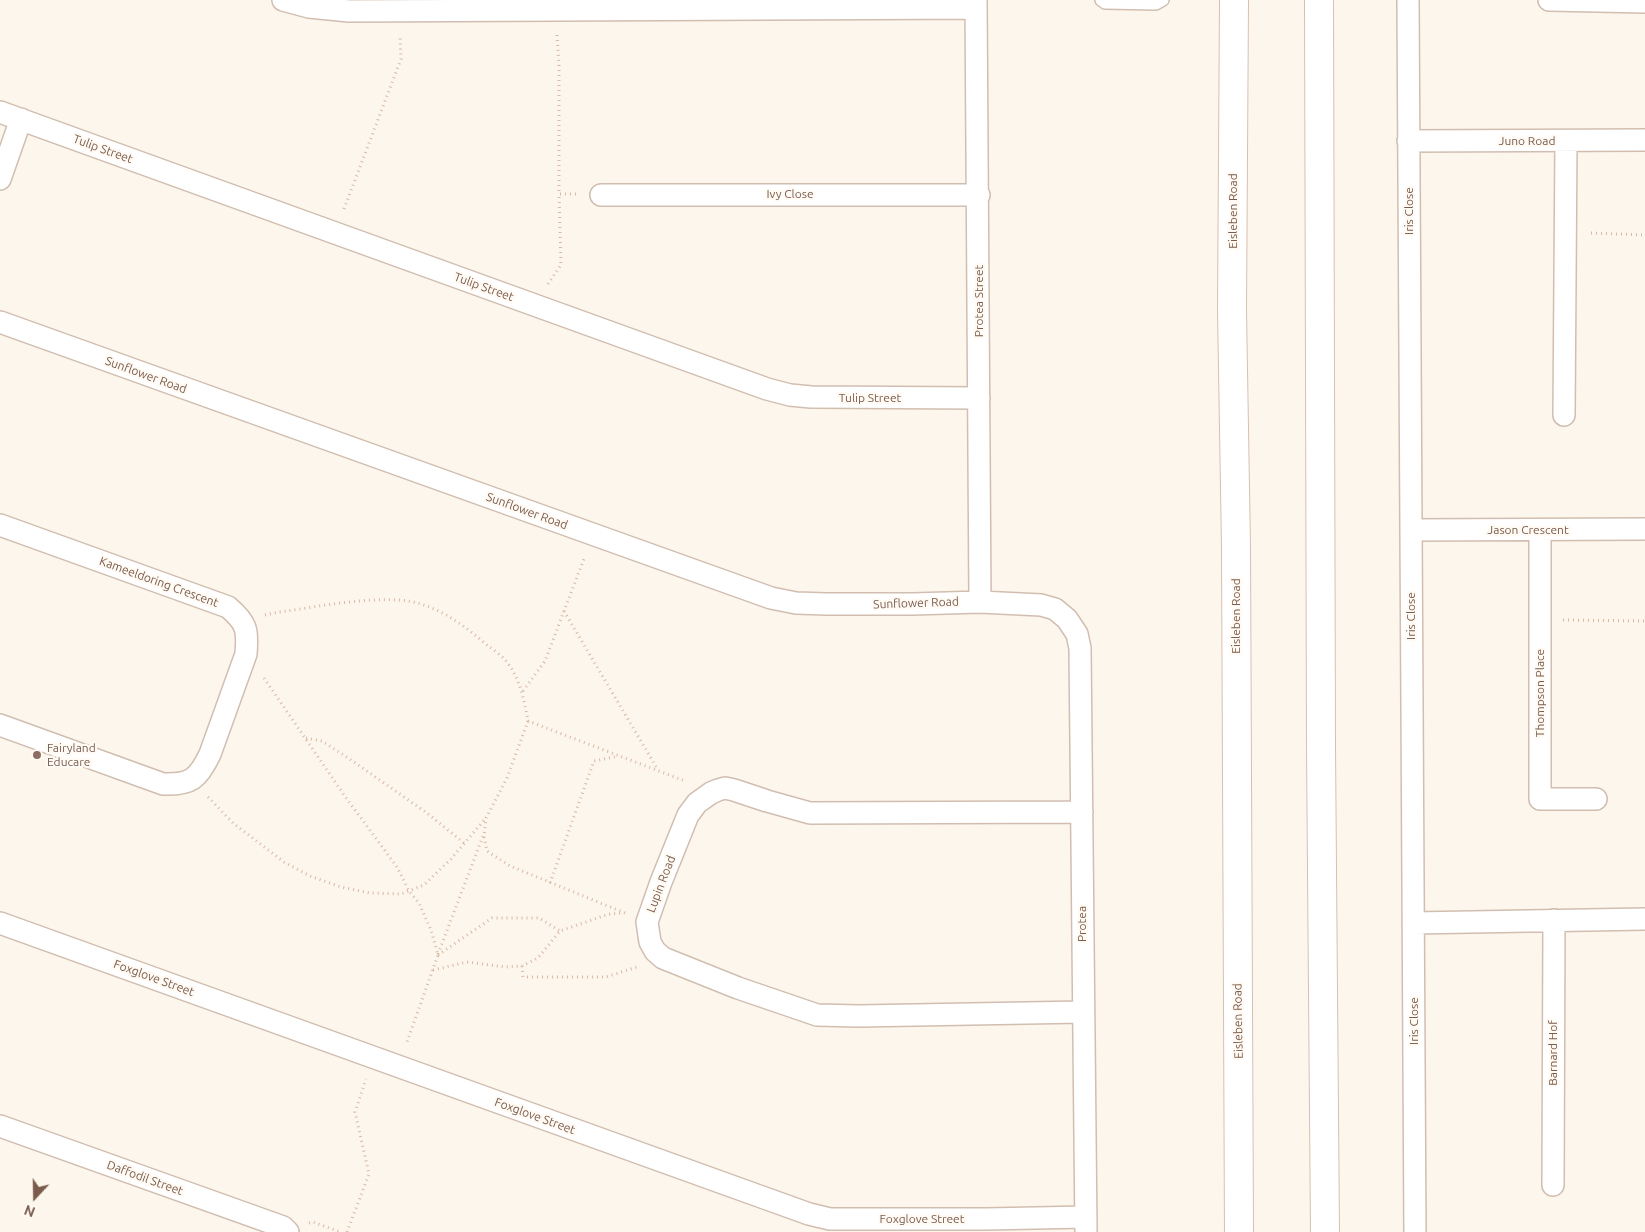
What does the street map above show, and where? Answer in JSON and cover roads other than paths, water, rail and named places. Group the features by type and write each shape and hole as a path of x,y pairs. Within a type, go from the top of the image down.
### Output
{"main road":[{"name":"Eisleben Road","path":"1234,0 1232,310 1236,547 1239,1232"},
{"path":"1319,0 1321,748 1325,1232"}],"street":[{"path":"282,0 309,7 349,11 976,4"},
{"name":"Iris Close","path":"1408,0 1415,1232"},
{"path":"1549,0 1645,2"},
{"name":"Protea Street","path":"976,4 979,195 980,602"},
{"name":"Tulip Street","path":"0,112 767,389 790,395 838,398 979,398"},
{"path":"0,179 21,119"},
{"name":"Juno Road","path":"1408,142 1645,140"},
{"path":"1564,415 1566,141"},
{"name":"Ivy Close","path":"601,195 979,195"},
{"name":"Sunflower Road","path":"0,322 771,598 796,603 826,604 980,602 1041,605 1055,609 1067,619"},
{"name":"Kameeldoring Crescent","path":"0,525 228,607 238,615 246,626 246,654 210,754 204,767 189,782 163,784 0,725"},
{"name":"Jason Crescent","path":"1411,530 1645,529"},
{"name":"Thompson Place","path":"1540,530 1540,799 1596,799"},
{"name":"Protea","path":"1067,619 1077,634 1080,648 1082,1012 1086,1225"},
{"name":"Lupin Road","path":"1082,812 810,813 725,788 711,793 697,803 688,814 647,922 650,942 655,951 664,958 738,988 816,1015 1082,1012"},
{"path":"1413,923 1645,919"},
{"name":"Barnard Hof","path":"1553,1185 1554,920"},
{"name":"Foxglove Street","path":"0,923 809,1214 830,1219 986,1220 1086,1225"},
{"name":"Daffodil Street","path":"0,1126 283,1227 288,1232"}],"lane":[{"path":"1101,0 1104,3 1156,4 1163,0"}],"place":[{"name":"Fairyland Educare","path":"37,755"}]}
